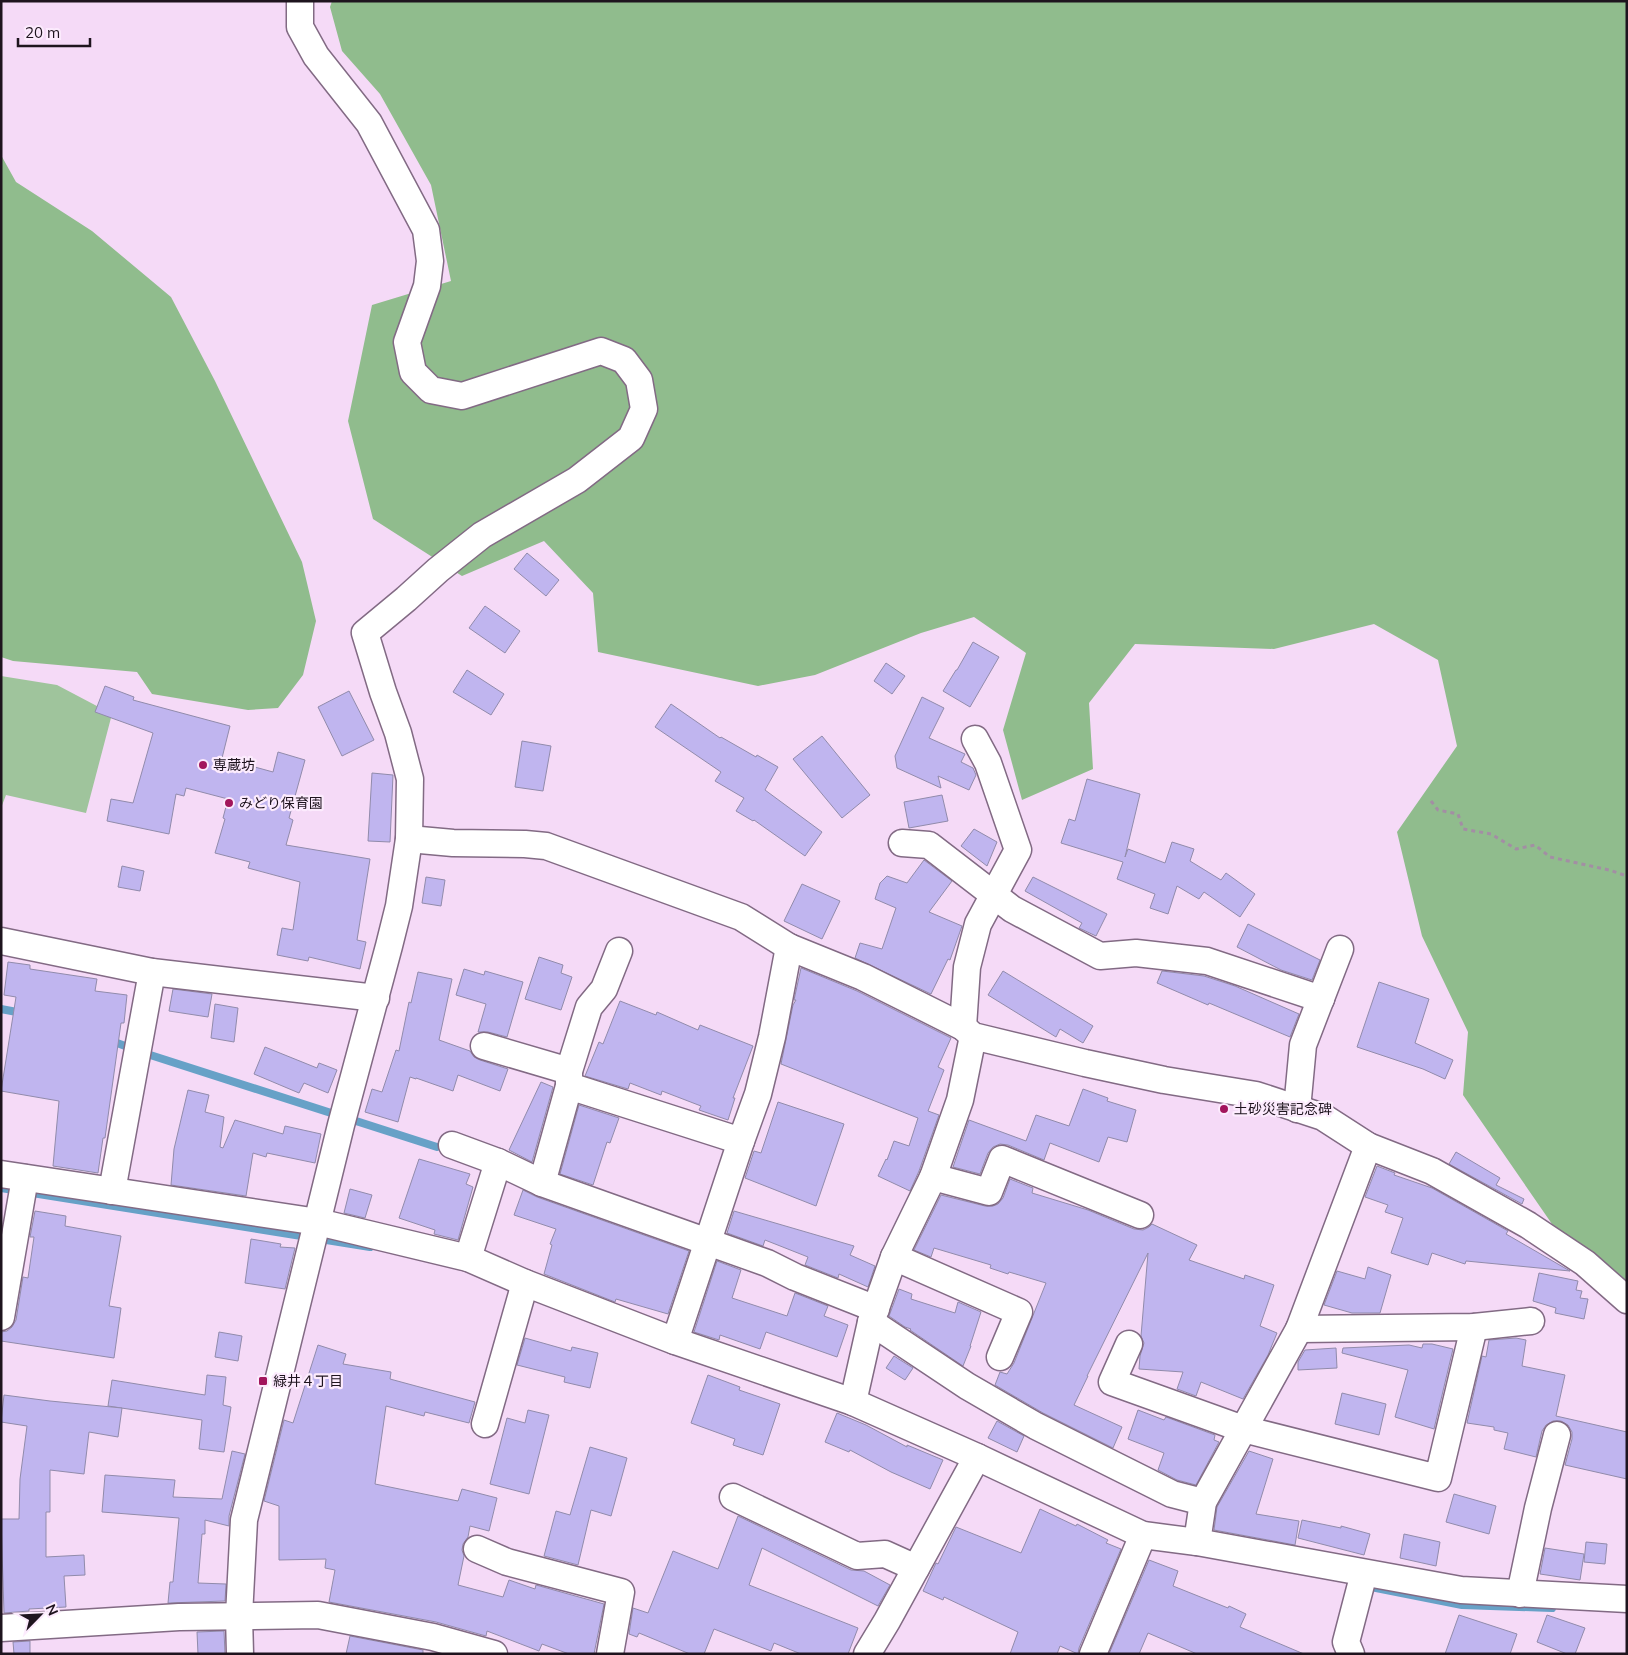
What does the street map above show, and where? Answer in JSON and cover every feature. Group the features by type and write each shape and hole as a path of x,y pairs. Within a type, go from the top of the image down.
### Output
{"street":[{"path":"240,1654 239,1616 244,1520 341,1125 399,906 409,839 410,779 398,732 364,633 482,535 577,480 631,438 644,409 639,380 624,360 601,351 462,396 430,390 413,372 407,342 426,286 430,261 426,230 369,123 316,56 300,27 300,1"},
{"path":"852,1402 874,1315 894,1257 933,1177 960,1100 968,1031 968,967 978,924 992,894 1018,850 988,763 975,739"},
{"path":"409,839 453,843 546,846 741,917 789,946 863,977 968,1031 1102,1067 1256,1096 1323,1117 1368,1146 1432,1171 1528,1225 1585,1263 1627,1300"},
{"path":"902,843 929,845 1012,909 1100,956 1136,953 1207,961 1321,999"},
{"path":"1,940 152,972 376,998"},
{"path":"676,1341 758,1094 772,1037 789,946"},
{"path":"1297,1109 1303,1045 1340,949"},
{"path":"542,1183 589,1007 604,989 619,951"},
{"path":"112,1191 152,972"},
{"path":"484,1046 741,1141"},
{"path":"452,1145 498,1162 542,1183 766,1263 874,1315 967,1386 1036,1426 1172,1494 1203,1502"},
{"path":"1197,1542 1203,1502 1299,1329 1368,1146"},
{"path":"933,1177 989,1192 1002,1159 1140,1215"},
{"path":"468,1258 498,1162"},
{"path":"1,1317 13,1176 318,1222 468,1258 525,1283 676,1341 852,1402 976,1457 1143,1535 1197,1542 1461,1590 1627,1599"},
{"path":"894,1257 1020,1312 1000,1357"},
{"path":"485,1424 525,1283"},
{"path":"1299,1329 1474,1327 1531,1321"},
{"path":"1129,1344 1112,1382 1243,1429 1438,1478 1474,1327"},
{"path":"1520,1594 1538,1508 1557,1434"},
{"path":"867,1654 976,1457"},
{"path":"733,1497 856,1556 885,1554 916,1568"},
{"path":"1093,1654 1143,1535"},
{"path":"477,1548 506,1562 621,1592 610,1654"},
{"path":"1351,1654 1346,1642 1364,1573"},
{"path":"1,1628 179,1617 318,1615 432,1637 494,1654"}],"path":[{"path":"1431,801 1438,810 1458,814 1464,829 1491,834 1516,849 1535,845 1550,857 1609,870 1627,876"}],"green space":[{"path":"332,1 1627,1 1627,1283 1552,1224 1463,1095 1468,1032 1422,936 1397,832 1457,746 1438,660 1374,624 1274,649 1135,644 1089,703 1093,769 1022,800 1003,730 1026,653 974,617 921,633 815,675 758,686 598,652 593,593 544,541 462,576 373,519 348,421 372,305 451,281 431,185 380,94 342,51 330,7"},
{"path":"1,155 16,182 92,231 171,297 215,381 302,562 316,621 303,675 278,708 248,710 152,694 137,672 13,661 1,657"},
{"path":"1,676 57,685 112,714 86,813 6,795 1,808"}],"building":[{"path":"527,553 559,580 546,596 514,569"},
{"path":"485,606 520,631 505,653 469,628"},
{"path":"973,642 999,657 970,707 943,691"},
{"path":"886,663 905,676 892,694 874,681"},
{"path":"467,670 504,694 491,715 453,692"},
{"path":"105,686 134,697 133,700 230,726 222,758 273,772 278,752 305,760 289,818 293,820 286,845 370,859 357,940 366,942 360,969 309,957 308,961 277,955 282,928 293,930 300,882 248,868 250,862 215,853 225,819 223,818 228,799 186,788 184,796 176,794 169,834 107,821 111,799 133,803 153,733 95,712"},
{"path":"349,691 374,740 342,756 318,707"},
{"path":"922,697 944,708 929,738 965,754 961,762 973,768 976,775 969,790 938,776 941,788 897,768 895,756"},
{"path":"671,704 720,738 778,767 765,790 822,832 805,856 754,820 736,811 744,798 715,781 721,772 655,727"},
{"path":"822,736 870,795 842,818 793,759"},
{"path":"522,741 551,746 543,791 515,787"},
{"path":"372,773 393,775 390,842 368,841"},
{"path":"1087,779 1140,794 1125,857 1128,849 1165,863 1172,842 1194,849 1190,861 1221,880 1226,873 1255,894 1240,917 1204,892 1199,899 1177,886 1168,914 1150,908 1155,894 1117,879 1123,862 1061,843 1069,819 1075,821"},
{"path":"942,795 948,821 909,828 904,802"},
{"path":"974,829 997,842 987,866 961,846"},
{"path":"924,860 952,881 929,912 962,926 950,960 948,959 931,994 855,958 860,943 882,949 896,908 875,899 880,883 887,876 907,883"},
{"path":"122,866 144,871 140,891 118,887"},
{"path":"426,877 445,880 441,906 422,903"},
{"path":"1033,877 1107,914 1096,936 1079,928 1082,923 1025,891"},
{"path":"802,884 840,901 822,939 784,921"},
{"path":"1248,924 1320,960 1312,980 1281,970 1237,947"},
{"path":"539,957 563,965 561,973 572,977 561,1010 525,999"},
{"path":"8,962 30,965 30,969 97,979 95,991 127,995 124,1023 121,1023 105,1138 103,1138 98,1173 53,1166 59,1101 1,1091 16,997 4,995"},
{"path":"801,968 857,991 951,1038 938,1067 944,1070 928,1111 939,1115 910,1191 878,1176 887,1160 894,1141 909,1146 918,1118 781,1064 793,1005 796,1000 794,1000"},
{"path":"464,969 484,975 485,971 523,982 507,1037 488,1032 478,1032 486,1004 456,995"},
{"path":"1003,971 1093,1026 1083,1043 1060,1029 1056,1037 988,995"},
{"path":"1162,971 1204,976 1235,986 1299,1014 1290,1037 1157,983"},
{"path":"418,972 452,979 439,1040 470,1051 474,1057 480,1060 508,1069 500,1091 458,1075 453,1091 410,1077 398,1122 365,1112 372,1089 382,1092 396,1050 399,1051 409,1002 411,1003"},
{"path":"1379,982 1429,999 1415,1043 1453,1060 1445,1079 1423,1069 1357,1047"},
{"path":"173,989 212,994 208,1017 169,1011"},
{"path":"620,1001 656,1015 657,1012 698,1030 700,1025 753,1046 733,1098 735,1098 728,1120 699,1110 701,1106 662,1091 661,1095 630,1083 628,1089 585,1076 599,1042 603,1044"},
{"path":"215,1004 238,1008 234,1042 211,1038"},
{"path":"265,1047 317,1068 319,1063 337,1070 328,1093 304,1083 299,1093 254,1074"},
{"path":"541,1082 553,1087 532,1162 509,1150"},
{"path":"1083,1089 1108,1098 1107,1101 1136,1110 1127,1142 1108,1137 1099,1162 1050,1143 1044,1160 1008,1145 1000,1144 993,1147 988,1153 980,1174 953,1167 969,1120 1026,1141 1036,1115 1069,1126"},
{"path":"188,1090 209,1095 205,1112 224,1117 220,1147 223,1148 235,1120 283,1134 285,1126 321,1134 315,1163 267,1153 266,1157 253,1153 246,1196 171,1185 174,1149"},
{"path":"778,1102 844,1124 816,1206 745,1178 754,1151 761,1153"},
{"path":"579,1105 619,1118 610,1143 607,1142 593,1185 560,1174"},
{"path":"1456,1152 1500,1178 1496,1185 1524,1199 1522,1204 1449,1164"},
{"path":"419,1159 470,1174 466,1184 473,1187 458,1240 434,1234 435,1230 399,1218"},
{"path":"1377,1166 1395,1173 1394,1175 1432,1188 1508,1231 1506,1234 1570,1271 1466,1261 1465,1264 1432,1253 1428,1265 1391,1253 1403,1218 1385,1212 1388,1205 1365,1197"},
{"path":"1010,1179 1033,1188 1032,1193 1088,1210 1134,1229 1143,1230 1152,1224 1197,1245 1189,1260 1244,1279 1245,1275 1274,1285 1260,1326 1277,1333 1268,1355 1243,1399 1201,1382 1196,1396 1177,1389 1183,1372 1139,1369 1144,1343 1141,1336 1148,1253 1074,1405 1122,1427 1113,1448 1043,1413 995,1385 1000,1372 1007,1374 1014,1363 1046,1283 1009,1272 1008,1274 990,1268 991,1265 934,1248 931,1257 914,1250 941,1195 985,1206 993,1206 998,1204 1003,1198"},
{"path":"350,1189 372,1195 365,1218 344,1213"},
{"path":"523,1190 537,1197 689,1251 668,1314 616,1299 615,1302 544,1274 552,1245 550,1244 556,1229 514,1215"},
{"path":"35,1211 66,1216 65,1226 121,1236 109,1306 121,1308 114,1358 1,1341 1,1332 7,1331 12,1327 16,1320 23,1277 28,1278 34,1237 30,1237"},
{"path":"734,1211 854,1246 850,1255 875,1266 868,1287 839,1274 838,1278 805,1265 808,1257 765,1240 763,1246 727,1233"},
{"path":"251,1239 281,1244 280,1247 295,1248 285,1289 245,1283"},
{"path":"717,1261 741,1270 732,1298 787,1316 795,1293 828,1306 824,1316 848,1325 837,1357 766,1332 760,1349 720,1335 719,1340 694,1332"},
{"path":"1368,1267 1391,1275 1380,1313 1352,1313 1324,1305 1337,1271 1365,1279"},
{"path":"1539,1273 1578,1281 1576,1290 1582,1291 1580,1298 1588,1299 1584,1319 1555,1313 1556,1308 1533,1301"},
{"path":"899,1289 912,1294 911,1299 955,1313 958,1302 981,1312 963,1366 911,1329 889,1316"},
{"path":"219,1332 242,1336 238,1361 215,1357"},
{"path":"525,1338 571,1351 572,1347 598,1353 590,1388 564,1382 565,1377 517,1365"},
{"path":"1516,1338 1526,1340 1522,1366 1565,1375 1556,1416 1627,1432 1627,1479 1565,1465 1572,1432 1568,1425 1561,1421 1553,1421 1546,1425 1542,1431 1536,1457 1504,1449 1508,1433 1494,1430 1494,1427 1467,1423 1482,1356 1486,1357 1489,1340"},
{"path":"1423,1344 1453,1349 1434,1429 1395,1417 1408,1370 1342,1353 1343,1348 1409,1345 1422,1348"},
{"path":"318,1345 346,1354 343,1364 391,1372 390,1379 475,1402 469,1423 425,1412 424,1416 386,1406 375,1484 458,1501 462,1489 497,1498 489,1531 470,1526 468,1537 463,1544 464,1556 458,1585 503,1597 509,1580 535,1589 536,1585 604,1604 594,1654 569,1654 542,1644 539,1651 487,1631 486,1636 436,1622 329,1602 335,1570 325,1568 326,1559 279,1560 279,1506 264,1501 284,1420 293,1423"},
{"path":"1336,1348 1337,1368 1298,1370 1298,1362 1305,1350"},
{"path":"894,1356 913,1368 905,1380 886,1368"},
{"path":"207,1375 226,1377 223,1405 231,1407 224,1452 199,1449 202,1420 108,1406 112,1380 205,1395"},
{"path":"708,1375 740,1387 739,1390 780,1404 763,1455 733,1445 735,1439 691,1423"},
{"path":"1342,1393 1386,1404 1379,1435 1335,1424"},
{"path":"4,1395 122,1408 118,1437 89,1432 84,1474 50,1470 50,1512 46,1512 46,1557 84,1555 85,1575 64,1576 66,1607 29,1609 29,1611 4,1613 1,1519 19,1519 20,1479 27,1426 1,1422"},
{"path":"528,1410 549,1415 529,1494 490,1484 507,1418 525,1423"},
{"path":"1138,1410 1164,1420 1166,1417 1215,1435 1214,1440 1219,1442 1196,1485 1177,1480 1158,1470 1164,1453 1128,1439"},
{"path":"837,1413 866,1425 907,1447 907,1445 943,1460 930,1489 891,1472 850,1450 849,1452 825,1442"},
{"path":"997,1421 1024,1436 1017,1452 988,1438"},
{"path":"590,1447 627,1458 611,1516 591,1510 578,1565 544,1556 556,1511 570,1515"},
{"path":"232,1451 245,1454 229,1516 229,1526 205,1520 205,1534 202,1534 198,1583 226,1584 225,1601 168,1603 170,1582 173,1582 179,1518 102,1512 105,1475 175,1480 173,1497 222,1499"},
{"path":"1249,1451 1273,1459 1256,1514 1299,1521 1295,1545 1214,1530 1217,1507"},
{"path":"1454,1494 1496,1506 1489,1534 1446,1522"},
{"path":"1040,1509 1076,1526 1077,1524 1108,1540 1106,1543 1121,1549 1078,1654 1060,1646 1057,1654 1010,1654 1018,1632 944,1597 943,1600 923,1591 956,1527 1021,1553"},
{"path":"738,1516 851,1570 864,1571 890,1585 878,1606 762,1548 749,1585 858,1628 848,1654 801,1654 774,1643 771,1651 714,1629 704,1654 690,1654 639,1633 637,1637 629,1634 633,1608 648,1613 673,1551 718,1569"},
{"path":"1302,1520 1341,1528 1341,1526 1370,1534 1364,1555 1298,1538"},
{"path":"1404,1534 1440,1542 1436,1566 1400,1558"},
{"path":"1586,1542 1607,1544 1605,1564 1584,1562"},
{"path":"1545,1548 1584,1554 1580,1580 1540,1574"},
{"path":"1149,1560 1178,1571 1173,1586 1246,1614 1240,1627 1304,1654 1197,1654 1148,1633 1139,1654 1109,1654"},
{"path":"1459,1615 1517,1634 1510,1654 1445,1654"},
{"path":"1547,1615 1585,1628 1575,1654 1567,1654 1537,1642"},
{"path":"224,1631 225,1654 198,1654 197,1632"},
{"path":"350,1636 423,1650 423,1654 346,1654"},
{"path":"30,1641 30,1654 14,1654 13,1642"}],"waterway":[{"path":"1,1009 22,1013"},
{"path":"109,1040 144,1053 437,1147"},
{"path":"1,1188 370,1247"},
{"path":"1366,1586 1462,1605 1552,1608"}],"place":[{"name":"専蔵坊","path":"203,765"},
{"name":"みどり保育園","path":"229,803"},
{"name":"土砂災害記念碑","path":"1224,1109"},
{"name":"緑井４丁目","path":"263,1381"}]}
